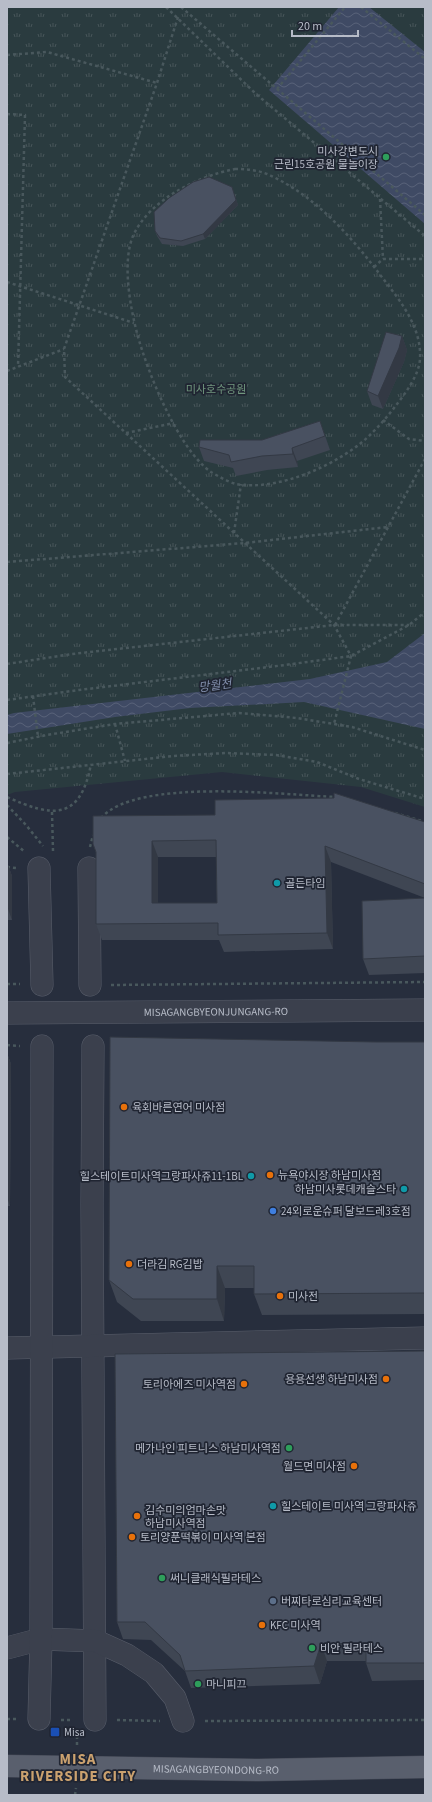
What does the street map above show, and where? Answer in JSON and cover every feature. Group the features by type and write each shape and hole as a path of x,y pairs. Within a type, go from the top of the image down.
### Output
{"main road":[{"name":"MISAGANGBYEONDONG-RO","path":"7,1766 259,1770 425,1768"}],"street":[{"path":"42,985 46,857"},
{"path":"89,868 90,985"},
{"name":"MISAGANGBYEONJUNGANG-RO","path":"7,1013 425,1010"},
{"path":"39,1719 41,1640 42,1046"},
{"path":"93,1046 92,1204 96,1641 95,1720"},
{"path":"7,1348 425,1338"},
{"path":"7,1648 41,1640 96,1641 127,1655 154,1673 175,1698 183,1721"}],"path":[{"path":"166,7 256,94 425,236"},
{"path":"181,7 425,215"},
{"path":"277,89 345,7"},
{"path":"361,7 425,59"},
{"path":"178,17 157,83 64,350 65,377 334,625 351,656 334,724"},
{"path":"7,54 47,52 157,83"},
{"path":"7,114 25,115 18,367"},
{"path":"235,169 252,170 279,180 326,214 363,252 374,267 397,296 411,322 416,333 420,360 410,384 394,408 372,434 360,443 329,463 302,476 275,483 236,484 209,470 198,459 174,423 149,371 134,323 128,270 128,255 132,238 140,224 159,205 178,191 216,172 235,169"},
{"path":"380,198 383,259"},
{"path":"374,267 383,259 425,259"},
{"path":"7,282 134,323"},
{"path":"7,371 64,350"},
{"path":"420,360 425,362"},
{"path":"383,420 409,439 425,441"},
{"path":"126,433 174,423"},
{"path":"334,625 425,459"},
{"path":"234,533 241,484"},
{"path":"7,562 245,543 388,527"},
{"path":"7,700 351,656 409,625 425,612"},
{"path":"7,664 72,654 334,625 409,625"},
{"path":"33,696 38,737"},
{"path":"7,743 115,724 238,713 297,718 334,724 425,750"},
{"path":"115,724 125,761"},
{"path":"7,774 173,756 227,753 276,755 317,762 359,780 425,799"},
{"path":"7,797 42,811 52,812 62,810 72,806 83,793 89,779 91,764"},
{"path":"99,821 106,812 115,807 134,799 160,794 226,792 344,798"},
{"path":"7,805 37,838 46,857"},
{"path":"390,811 425,822"},
{"path":"46,857 52,812"},
{"path":"89,868 90,848 96,828"},
{"path":"90,985 425,982"},
{"path":"7,984 42,985"},
{"path":"7,1045 42,1046"},
{"path":"183,1721 425,1720"}],"green space":[{"name":"미사호수공원","path":"7,7 425,7 425,807 361,787 222,772 15,792 7,795"}],"water":[{"name":"미사강변도시 근린15호공원 물놀이장","path":"339,7 369,7 425,52 425,224 269,90"},
{"path":"425,633 425,729 304,702 190,708 115,717 7,734 7,715 14,713 310,679 387,662"}],"building":[{"path":"209,177 232,187 236,200 203,234 181,241 160,238 155,231 154,212 169,198 193,182"},
{"path":"386,332 402,336 399,348 378,396 367,391"},
{"path":"320,421 325,436 292,448 293,454 262,456 231,462 229,455 199,447 200,440 262,440"},
{"path":"334,793 425,822 425,884 325,846 327,933 218,935 218,923 96,924 96,852 93,844 93,816 215,815 215,800 334,798","holes":["216,840 217,903 152,903 152,841"]},
{"path":"425,898 425,956 363,959 362,901"},
{"name":"힐스테이트미사역그랑파사쥬11-1BL","path":"110,1037 425,1042 425,1293 254,1294 254,1266 217,1266 217,1299 133,1299 109,1280"},
{"name":"힐스테이트 미사역 그랑파사쥬","path":"425,1351 425,1663 366,1663 366,1643 321,1644 314,1666 185,1671 180,1655 145,1622 117,1622 115,1354"}],"place":[{"name":"미사강변도시 근린15호공원 물놀이장","path":"386,157"},
{"name":"골든타임","path":"277,883"},
{"name":"육회바른연어 미사점","path":"124,1107"},
{"name":"뉴욕야시장 하남미사점","path":"270,1175"},
{"name":"힐스테이트미사역그랑파사쥬11-1BL","path":"251,1176"},
{"name":"하남미사롯데캐슬스타","path":"404,1189"},
{"name":"24외로운슈퍼 달보드레3호점","path":"273,1211"},
{"name":"더라김 RG김밥","path":"129,1264"},
{"name":"미사전","path":"280,1296"},
{"name":"용용선생 하남미사점","path":"386,1379"},
{"name":"토리아에즈 미사역점","path":"244,1384"},
{"name":"메가나인 피트니스 하남미사역점","path":"289,1448"},
{"name":"월드면 미사점","path":"354,1466"},
{"name":"힐스테이트 미사역 그랑파사쥬","path":"273,1506"},
{"name":"김수미의엄마손맛 하남미사역점","path":"137,1516"},
{"name":"토리양푼떡볶이 미사역 본점","path":"132,1537"},
{"name":"써니클래식필라테스","path":"162,1578"},
{"name":"버찌타로심리교육센터","path":"273,1601"},
{"name":"KFC 미사역","path":"262,1625"},
{"name":"비안 필라테스","path":"312,1648"},
{"name":"마니피끄","path":"198,1684"},
{"name":"Misa","path":"55,1732"}],"district":[{"name":"MISA RIVERSIDE CITY","path":"78,1768"}],"water label":[{"name":"망월천","path":"215,686"}]}
